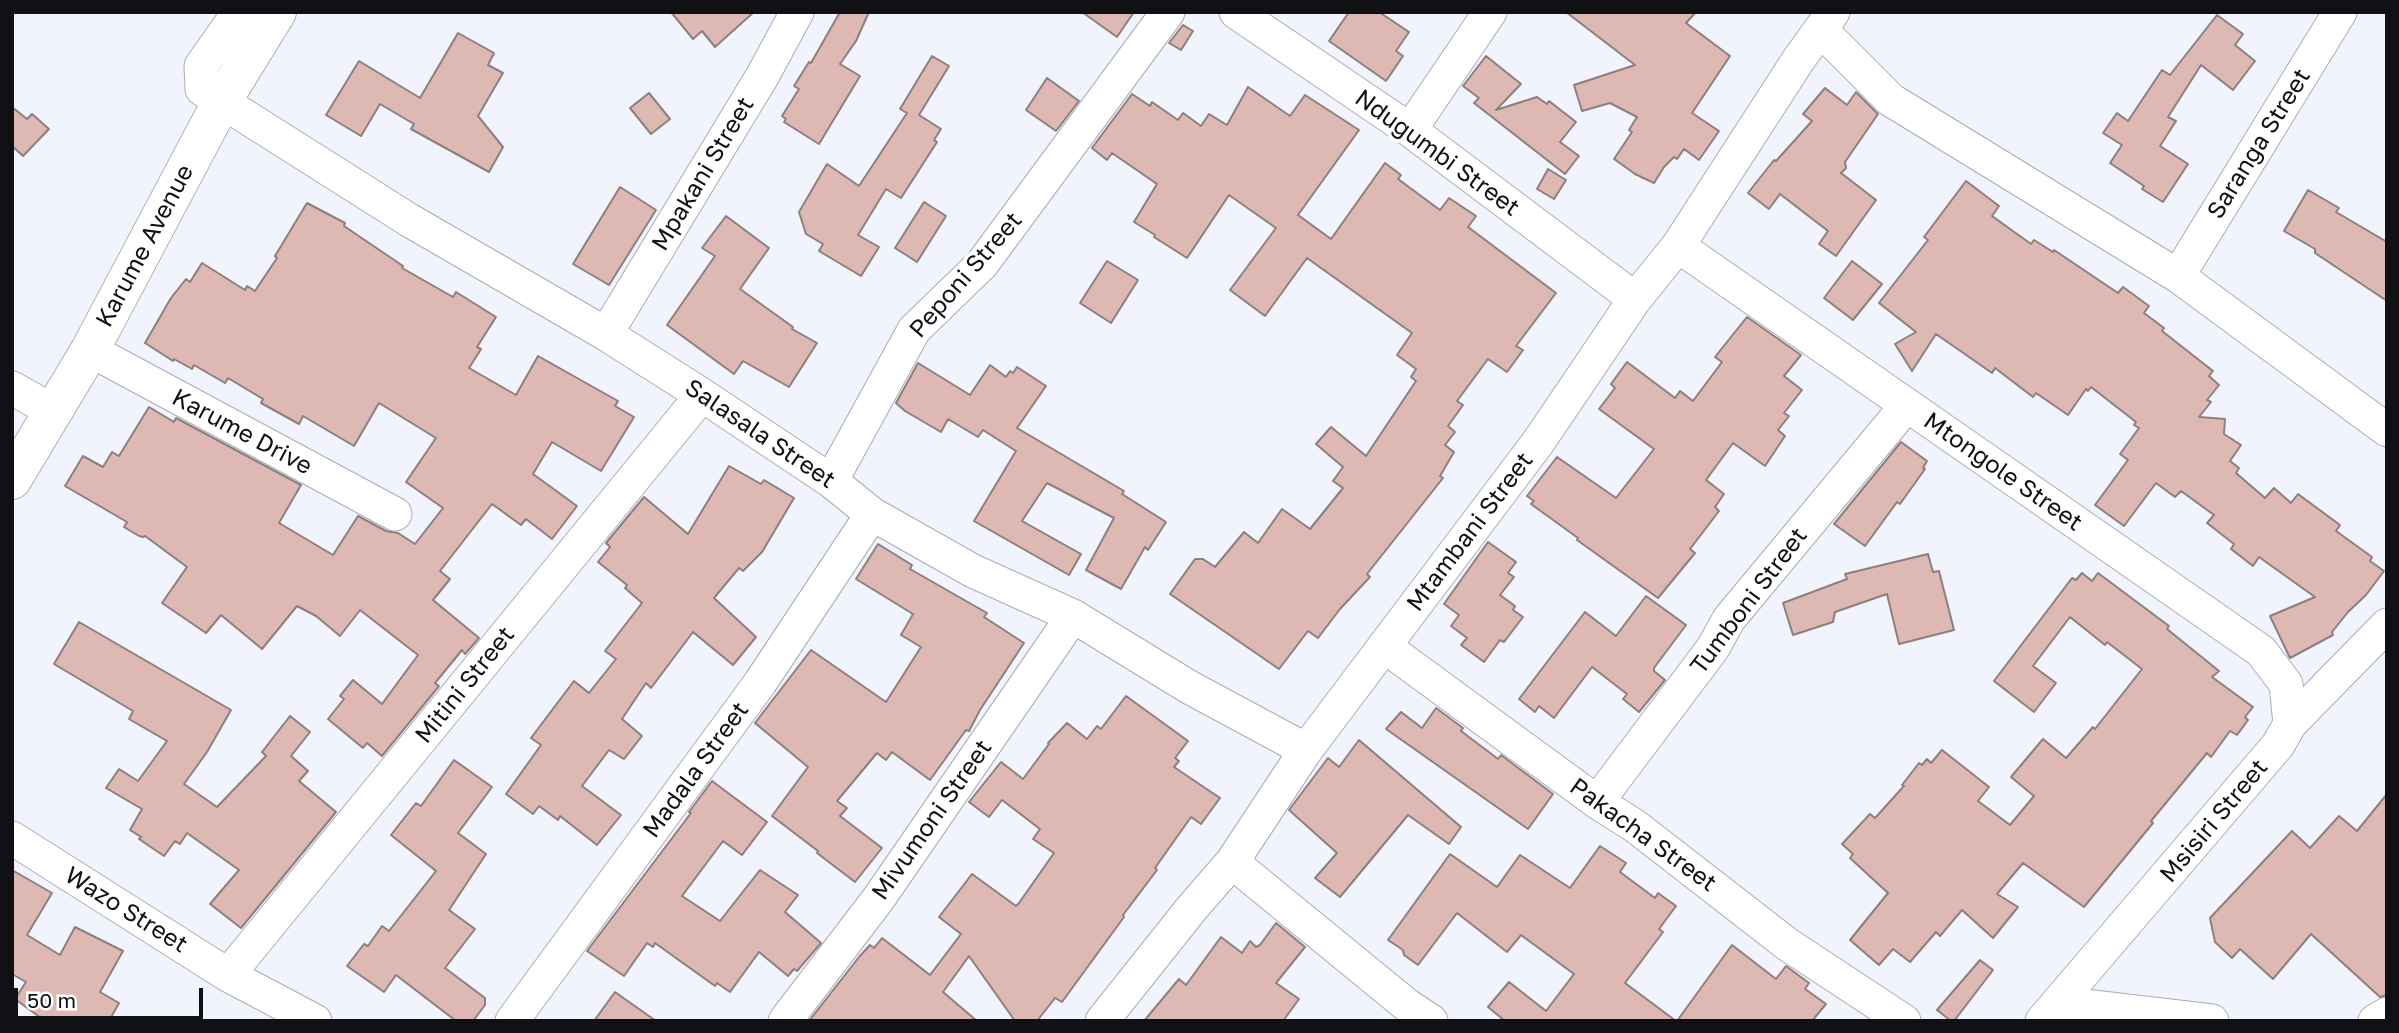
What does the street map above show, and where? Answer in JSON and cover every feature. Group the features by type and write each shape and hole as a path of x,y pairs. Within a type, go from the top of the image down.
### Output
{"main road":[{"name":"Karume Avenue","path":"12,480 90,350 222,101 277,12"}],"street":[{"name":"Salasala Street","path":"239,12 201,66 202,89 409,220 606,334 831,481 872,514 973,570 1073,616 1189,687 1306,750"},
{"name":"Mpakani Street","path":"606,334 797,12"},
{"name":"Peponi Street","path":"831,481 914,330 982,264 1168,12"},
{"name":"Ndugumbi Street","path":"1236,12 1410,130 1635,299"},
{"path":"1410,130 1490,12"},
{"name":"Saranga Street","path":"2178,276 2340,12"},
{"path":"1827,21 1891,100"},
{"name":"Mtambani Street","path":"1102,1021 1192,908 1233,862 1306,750 1539,441 1635,299 1678,246 1799,59 1827,21"},
{"path":"1799,59 1837,68 2178,276 2387,430"},
{"name":"Mtongole Street","path":"1678,246 2261,651 2286,684 2290,724"},
{"name":"Karume Drive","path":"90,350 395,514"},
{"path":"12,388 53,411"},
{"name":"Mitini Street","path":"228,975 702,395"},
{"name":"Tumboni Street","path":"1597,802 1713,648 1729,619 1907,405"},
{"name":"Madala Street","path":"512,1021 760,683 872,514"},
{"name":"Mivumoni Street","path":"785,1021 879,898 1073,616"},
{"name":"Msisiri Street","path":"2051,1012 2278,746 2290,724 2387,625"},
{"name":"Pakacha Street","path":"1384,646 1597,802 1635,826 1787,944 1904,1021"},
{"name":"Wazo Street","path":"12,838 228,975 315,1021"},
{"path":"1233,862 1412,1016"},
{"path":"2051,1012 2212,1021"},
{"path":"2375,1021 2387,1014"}],"building":[{"path":"671,12 754,12 715,47 702,31 693,39"},
{"path":"840,12 869,12 856,41 840,64 860,76 819,144 784,122 786,119 782,116 799,89 794,86 809,62 811,63"},
{"path":"1082,12 1134,12 1117,37"},
{"path":"1349,12 1379,12 1409,32 1396,51 1403,56 1386,81 1329,41"},
{"path":"1566,12 1696,12 1686,23 1730,56 1692,113 1719,131 1699,160 1684,149 1677,159 1674,157 1664,167 1654,183 1614,159 1632,132 1629,130 1637,117 1610,103 1582,111 1574,85 1635,65"},
{"path":"2217,15 2243,34 2235,45 2255,61 2233,90 2201,65 2168,117 2176,121 2160,146 2188,164 2163,202 2110,163 2122,145 2103,133 2117,113 2128,121 2162,70 2170,75"},
{"path":"1183,25 1193,31 1181,50 1169,43"},
{"path":"458,33 494,53 488,65 503,73 478,116 503,147 489,172 411,129 414,124 380,104 361,136 326,115 359,61 420,98"},
{"path":"932,56 949,66 919,115 941,129 934,140 937,142 901,198 886,189 858,235 879,247 861,276 819,251 823,244 806,234 799,212 827,164 859,186 907,113 900,109"},
{"path":"1486,56 1521,84 1496,110 1537,97 1547,104 1549,101 1576,122 1560,142 1579,156 1565,174 1474,103 1479,98 1463,86"},
{"path":"1047,78 1079,101 1056,131 1026,110"},
{"path":"1248,87 1290,116 1305,95 1359,130 1298,215 1331,239 1385,163 1401,175 1398,179 1440,210 1449,198 1476,216 1468,227 1556,293 1516,346 1523,350 1507,372 1488,359 1457,401 1463,405 1448,426 1455,432 1445,445 1454,452 1440,476 1443,478 1367,574 1370,577 1318,638 1308,631 1279,669 1170,594 1195,559 1203,559 1215,567 1244,532 1258,543 1282,509 1310,529 1343,488 1333,481 1343,467 1316,444 1331,427 1366,456 1416,381 1411,377 1416,369 1397,355 1412,333 1307,258 1265,316 1230,290 1276,228 1229,195 1187,258 1134,222 1157,184 1112,153 1107,160 1092,148 1132,94 1150,106 1152,102 1178,120 1183,113 1201,126 1209,114 1227,125"},
{"path":"1825,88 1847,105 1856,92 1878,114 1845,162 1846,168 1841,173 1876,200 1836,256 1819,244 1828,231 1780,194 1769,209 1748,193 1774,160 1776,161 1812,121 1803,114"},
{"path":"649,93 670,119 651,134 630,108"},
{"path":"12,107 27,119 32,114 49,129 23,156 12,146"},
{"path":"1548,169 1566,180 1554,199 1537,189"},
{"path":"1966,181 1999,206 1992,216 2031,244 2034,240 2053,252 2054,250 2118,293 2123,287 2149,306 2144,313 2164,328 2162,331 2213,371 2209,376 2219,385 2207,400 2211,402 2199,417 2225,419 2224,434 2241,445 2230,461 2239,468 2236,473 2265,498 2274,488 2291,503 2298,494 2340,525 2336,531 2372,557 2370,561 2384,571 2332,632 2333,635 2290,658 2270,616 2315,597 2259,557 2253,566 2231,549 2234,544 2207,523 2214,515 2181,491 2175,497 2156,483 2124,526 2095,505 2128,460 2120,454 2139,428 2134,425 2136,422 2091,387 2088,391 2086,389 2068,415 2036,393 2033,397 1995,368 1992,373 1936,334 1912,371 1895,344 1916,332 1879,303 1928,240 1924,237"},
{"path":"620,187 656,210 609,285 573,264"},
{"path":"2308,190 2339,208 2336,212 2387,242 2387,301 2315,253 2315,249 2284,231"},
{"path":"924,202 946,216 917,262 895,248"},
{"path":"307,203 345,223 344,226 403,266 402,268 453,297 456,292 496,317 477,347 481,349 469,368 516,395 538,356 618,401 615,406 634,417 601,471 552,442 533,474 577,506 552,539 526,519 521,525 492,504 440,571 450,579 433,600 479,638 465,654 462,650 435,683 439,686 382,756 367,743 363,748 328,719 344,699 340,696 353,680 382,704 418,655 360,610 340,636 316,616 297,606 262,649 221,615 206,633 162,603 187,567 145,536 139,536 124,527 127,522 65,486 83,456 103,467 112,452 119,456 149,407 174,422 176,418 301,485 279,523 333,555 358,516 386,531 398,533 415,544 443,508 406,482 436,438 379,403 354,446 303,416 299,424 261,403 263,399 228,378 225,383 194,365 192,369 174,359 173,361 145,343 171,298 186,279 190,282 202,263 245,290 247,286 255,291 277,258 275,256"},
{"path":"726,216 769,248 740,289 793,327 792,329 817,343 789,387 743,361 734,374 667,325 715,256 702,248"},
{"path":"1107,261 1138,280 1111,323 1080,303"},
{"path":"1852,261 1882,284 1853,320 1824,298"},
{"path":"1747,317 1801,355 1784,376 1802,390 1784,413 1789,416 1778,430 1785,436 1765,466 1733,443 1706,480 1724,494 1715,507 1719,511 1690,549 1695,553 1658,598 1577,540 1578,538 1531,504 1534,501 1527,496 1557,457 1616,498 1654,449 1599,409 1615,388 1611,384 1627,362 1675,398 1680,391 1693,401 1722,362 1715,357"},
{"path":"918,363 970,395 990,365 1006,377 1017,367 1046,386 1017,428 1124,491 1122,494 1166,522 1148,550 1145,547 1121,589 1086,570 1114,518 1047,483 1022,521 1081,554 1069,575 974,521 1016,451 983,430 978,437 948,419 941,432 896,403"},
{"path":"1901,442 1927,461 1923,468 1925,469 1865,546 1834,524"},
{"path":"729,466 761,484 764,480 794,498 762,552 743,571 739,568 714,598 756,637 733,665 693,632 651,688 646,683 622,719 642,736 624,759 609,750 582,786 621,815 597,845 560,816 558,820 539,806 533,814 506,794 541,745 531,738 574,681 589,693 616,659 605,651 642,603 625,588 627,585 598,562 610,547 606,543 644,497 688,534"},
{"path":"1488,542 1516,562 1508,573 1514,577 1500,595 1515,606 1513,610 1523,617 1504,642 1500,640 1484,662 1461,645 1467,638 1451,626 1459,615 1444,604"},
{"path":"878,544 912,565 910,569 987,613 984,617 1024,643 969,731 966,730 930,780 892,752 886,760 877,753 837,801 847,808 840,816 882,848 855,882 772,816 808,767 755,723 811,650 886,702 921,647 901,635 913,614 856,579"},
{"path":"1928,554 1933,572 1939,571 1954,630 1899,644 1887,594 1835,612 1833,622 1793,635 1783,603 1847,579 1845,574"},
{"path":"2082,573 2092,581 2098,573 2169,626 2167,629 2219,671 2212,677 2253,707 2245,717 2248,720 2237,735 2230,731 2211,757 2207,753 2084,907 2023,863 1997,894 2018,907 1993,938 1962,910 1940,936 1936,932 1910,962 1893,949 1879,965 1850,940 1888,893 1850,858 1853,854 1842,844 1870,814 1875,818 1904,786 1902,785 1919,763 1922,765 1927,759 1931,763 1942,750 1989,787 1978,801 2010,825 2034,796 2011,777 2043,739 2066,758 2093,727 2095,729 2142,669 2107,642 2105,645 2070,617 2033,666 2056,683 2034,712 1994,681 2072,578 2076,580"},
{"path":"1646,596 1686,625 1654,668 1665,680 1639,712 1623,699 1627,694 1592,667 1554,718 1539,706 1535,712 1519,699 1585,612 1616,636"},
{"path":"79,622 231,710 207,752 184,784 217,807 266,756 262,752 290,716 310,732 291,756 308,771 299,781 336,812 241,928 210,904 239,870 187,833 180,844 175,841 164,856 130,830 142,809 106,788 119,769 138,781 167,741 129,719 133,711 54,664"},
{"path":"1126,696 1188,741 1175,758 1179,761 1174,767 1220,798 1201,824 1191,817 1155,868 1157,870 1062,1002 1055,998 1037,1021 1015,1021 969,956 943,992 977,1021 809,1021 859,957 870,945 874,948 882,938 930,975 961,934 939,917 972,874 1016,906 1019,903 1054,853 1033,839 1040,829 1002,800 989,817 969,802 1001,762 1023,779 1048,743 1067,723 1087,739 1097,726 1101,729"},
{"path":"1436,708 1498,759 1501,755 1553,794 1528,829 1386,729 1401,712 1422,728"},
{"path":"1359,740 1461,827 1449,844 1408,815 1340,897 1315,878 1337,853 1289,810 1328,758 1339,767"},
{"path":"454,760 492,787 458,833 486,854 449,910 475,929 445,968 485,998 485,1005 473,1021 456,1021 396,975 384,992 347,966 364,944 368,946 382,926 389,931 436,871 391,835 416,803 421,806"},
{"path":"712,781 767,822 742,855 723,841 682,896 720,921 760,870 798,895 785,912 821,943 797,971 794,969 788,976 759,952 730,992 717,983 715,986 655,943 653,947 647,943 624,976 587,951"},
{"path":"2387,794 2387,995 2380,997 2311,934 2273,979 2240,949 2232,958 2215,942 2210,918 2292,831 2310,848 2339,816 2357,831"},
{"path":"1600,846 1626,863 1620,872 1655,898 1658,893 1676,906 1659,929 1663,932 1625,983 1676,1021 1505,1021 1488,1007 1509,982 1546,1011 1574,974 1521,935 1507,952 1457,913 1418,965 1388,940 1450,854 1497,887 1520,855 1570,888"},
{"path":"12,870 52,893 27,935 60,955 75,927 123,951 100,992 119,1003 109,1021 45,1021 15,999 26,982 12,974"},
{"path":"1276,923 1305,947 1276,983 1299,999 1283,1021 1144,1021 1179,979 1186,985 1221,937 1242,953 1250,941 1256,947 1260,945"},
{"path":"1732,945 1776,979 1786,966 1809,983 1805,989 1826,1004 1812,1021 1677,1021"},
{"path":"1980,960 1993,970 1954,1021 1951,1021 1937,1010"},
{"path":"615,992 656,1021 594,1021"}]}
